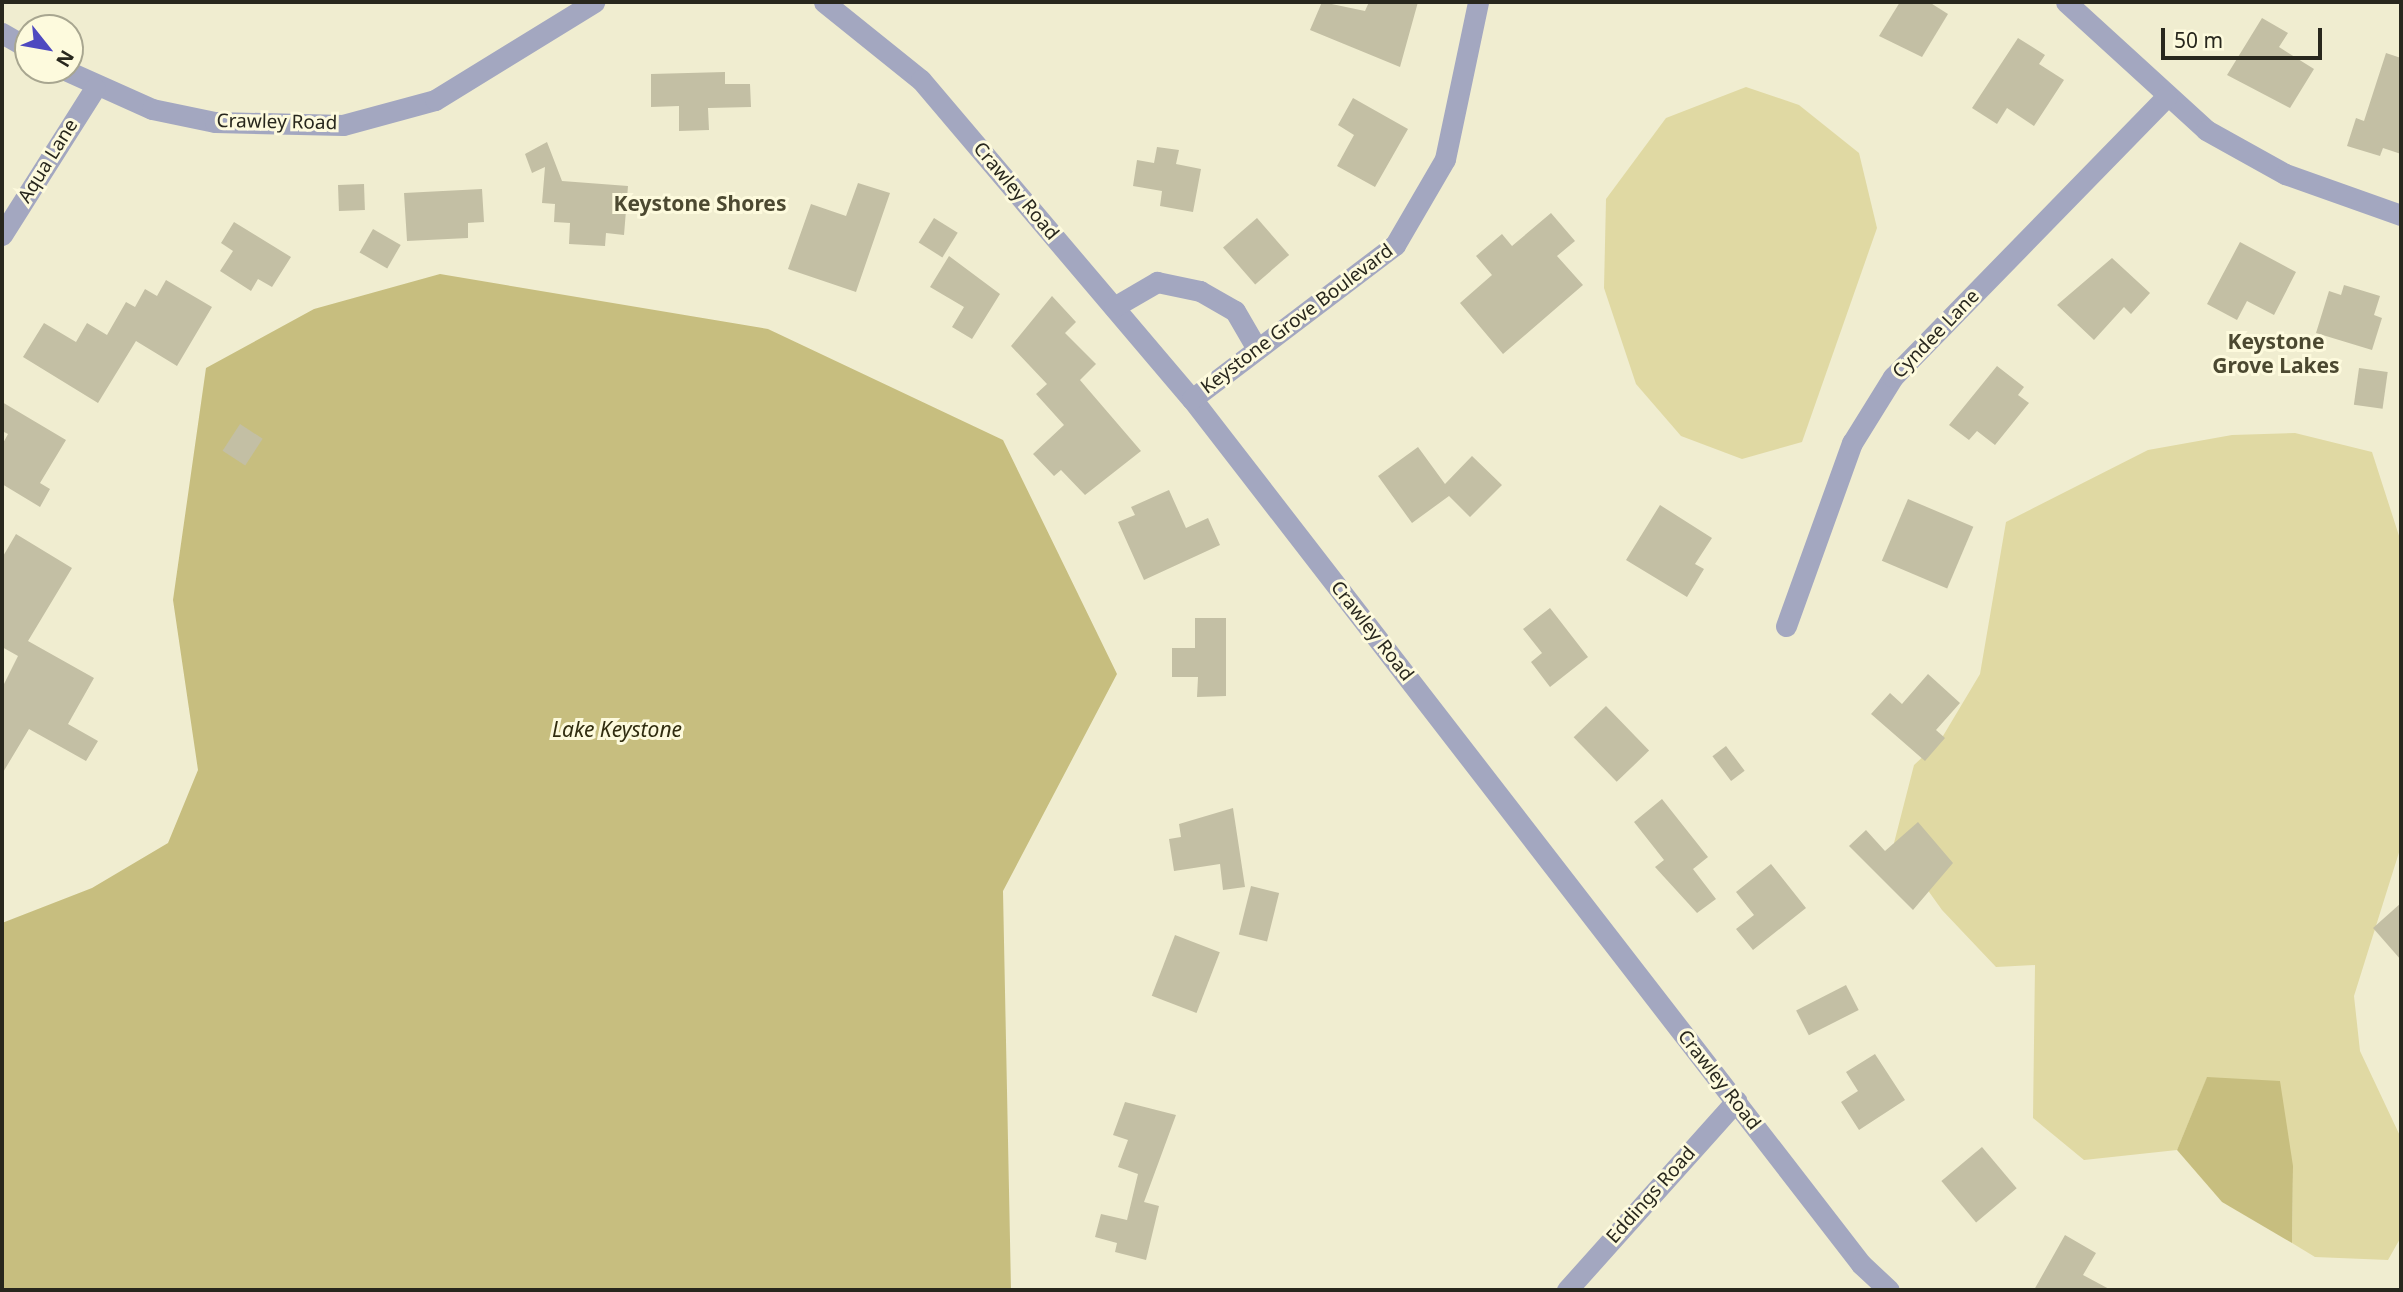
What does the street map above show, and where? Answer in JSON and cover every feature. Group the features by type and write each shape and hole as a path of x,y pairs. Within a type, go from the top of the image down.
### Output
{"street":[{"name":"Crawley Road","path":"84,81 95,88 215,122 343,125 435,100 594,2"},
{"name":"Crawley Road","path":"824,2 921,79 1192,398 1861,1264 1889,1290"},
{"name":"Keystone Grove Boulevard","path":"1192,398 1395,245 1445,159 1478,2"},
{"path":"2066,2 2206,130 2284,174 2401,215"},
{"name":"Aqua Lane","path":"2,235 95,88"},
{"name":"Cyndee Lane","path":"1786,626 1852,443 1893,377 2167,96"},
{"path":"1114,307 1157,282 1200,291 1235,311 1257,349"},
{"name":"Eddings Road","path":"1567,1290 1736,1101"}],"shaded area":[{"path":"1746,87 1799,105 1859,153 1877,228 1802,442 1742,459 1681,436 1636,384 1604,288 1606,199 1666,118"},
{"path":"2295,433 2372,452 2401,542 2401,846 2354,996 2360,1051 2401,1138 2401,1237 2388,1260 2315,1257 2292,1243 2293,1166 2207,1078 2177,1150 2084,1160 2033,1118 2035,965 1996,967 1942,910 1894,843 1914,765 1940,741 1980,674 2006,522 2148,450 2232,435"}],"water":[{"name":"Lake Keystone","path":"440,274 768,329 1003,440 1117,674 1003,891 1011,1290 2,1290 2,923 92,888 168,843 198,770 173,600 206,368 314,309"},
{"path":"2207,1077 2280,1081 2293,1166 2292,1243 2222,1202 2177,1150"}],"building":[{"path":"1322,2 1365,11 1369,2 1418,2 1400,67 1310,30"},
{"path":"1900,2 1929,2 1948,14 1922,57 1879,36"},
{"path":"2262,18 2288,33 2279,47 2314,69 2290,108 2227,75"},
{"path":"2018,38 2045,55 2039,64 2064,80 2034,126 2007,108 1997,124 1972,108"},
{"path":"2386,53 2401,58 2401,154 2383,148 2380,156 2347,146 2356,118 2364,121"},
{"path":"725,72 725,84 750,84 751,107 708,108 709,130 679,131 679,106 651,107 651,74"},
{"path":"1353,98 1408,129 1375,187 1337,166 1354,135 1338,125"},
{"path":"547,142 562,181 628,186 624,235 606,233 605,246 569,244 570,223 554,222 555,204 542,203 545,167 532,173 525,154"},
{"path":"1157,147 1179,150 1176,164 1201,169 1193,212 1160,206 1162,191 1133,186 1137,160 1154,163"},
{"path":"858,183 890,193 856,292 788,269 811,204 846,216"},
{"path":"364,184 365,210 339,211 338,185"},
{"path":"482,189 484,222 468,223 468,238 407,241 404,193"},
{"path":"1551,213 1575,241 1557,256 1583,285 1503,354 1460,303 1492,275 1476,256 1502,234 1512,246"},
{"path":"934,218 958,233 942,257 919,243"},
{"path":"1257,218 1289,255 1255,285 1223,248"},
{"path":"234,222 291,257 272,287 258,279 251,291 220,271 233,251 221,243"},
{"path":"373,229 401,245 387,268 360,252"},
{"path":"2240,242 2296,272 2274,315 2247,301 2237,320 2207,304"},
{"path":"949,256 1000,294 972,339 952,327 964,307 930,287"},
{"path":"2112,258 2150,293 2131,314 2124,307 2094,340 2057,305"},
{"path":"166,280 212,307 177,366 136,341 98,403 23,357 44,323 76,342 87,323 107,335 126,302 135,307 145,289 157,296"},
{"path":"2344,285 2380,296 2374,315 2382,318 2372,350 2316,333 2329,291 2341,295"},
{"path":"1052,296 1076,322 1065,333 1096,364 1080,380 1141,451 1085,495 1061,470 1054,476 1033,454 1064,425 1036,394 1047,384 1011,346"},
{"path":"1997,366 2024,387 2018,395 2029,403 1995,445 1977,431 1969,440 1949,425"},
{"path":"2359,368 2388,372 2383,409 2354,405"},
{"path":"2,402 66,440 40,483 50,489 40,507 2,484 2,445 8,434 2,431"},
{"path":"240,424 263,439 245,466 223,451"},
{"path":"1418,447 1445,484 1472,456 1502,485 1470,517 1449,496 1412,523 1378,476"},
{"path":"1169,490 1186,528 1208,518 1220,545 1144,580 1118,522 1135,515 1131,507"},
{"path":"1908,499 1973,527 1947,588 1882,561"},
{"path":"1660,505 1712,538 1695,564 1704,569 1687,597 1626,560"},
{"path":"16,534 72,568 28,641 94,678 68,724 98,741 86,761 29,729 2,774 2,688 18,656 2,647 2,558"},
{"path":"1550,608 1588,657 1550,687 1531,662 1542,653 1523,629"},
{"path":"1195,618 1226,618 1226,696 1197,697 1198,677 1172,677 1172,648 1195,648"},
{"path":"1928,674 1960,703 1936,730 1945,738 1925,761 1871,714 1890,693 1902,704"},
{"path":"1606,706 1649,751 1617,782 1574,737"},
{"path":"1726,746 1745,771 1731,781 1712,756"},
{"path":"1662,799 1708,857 1693,869 1716,899 1697,913 1655,867 1664,860 1634,822"},
{"path":"1233,808 1245,887 1223,890 1220,864 1174,871 1169,839 1181,837 1179,824"},
{"path":"1918,822 1953,863 1913,910 1849,846 1866,830 1885,851"},
{"path":"1771,864 1806,908 1753,950 1736,929 1754,915 1736,892"},
{"path":"1251,886 1279,893 1267,942 1239,935"},
{"path":"2401,903 2401,960 2373,928"},
{"path":"1175,935 1220,952 1197,1013 1152,996"},
{"path":"1846,985 1859,1010 1809,1035 1796,1010"},
{"path":"1875,1054 1905,1100 1859,1130 1841,1102 1858,1091 1846,1072"},
{"path":"1125,1102 1176,1115 1144,1202 1159,1206 1146,1260 1115,1252 1117,1243 1095,1237 1101,1214 1127,1220 1138,1174 1118,1167 1128,1140 1113,1135"},
{"path":"1982,1147 2017,1188 1976,1222 1941,1181"},
{"path":"2065,1235 2096,1253 2083,1275 2111,1290 2034,1290"}],"district":[{"name":"Keystone Shores","path":"700,203"},
{"name":"Keystone Grove Lakes","path":"2276,353"}]}
